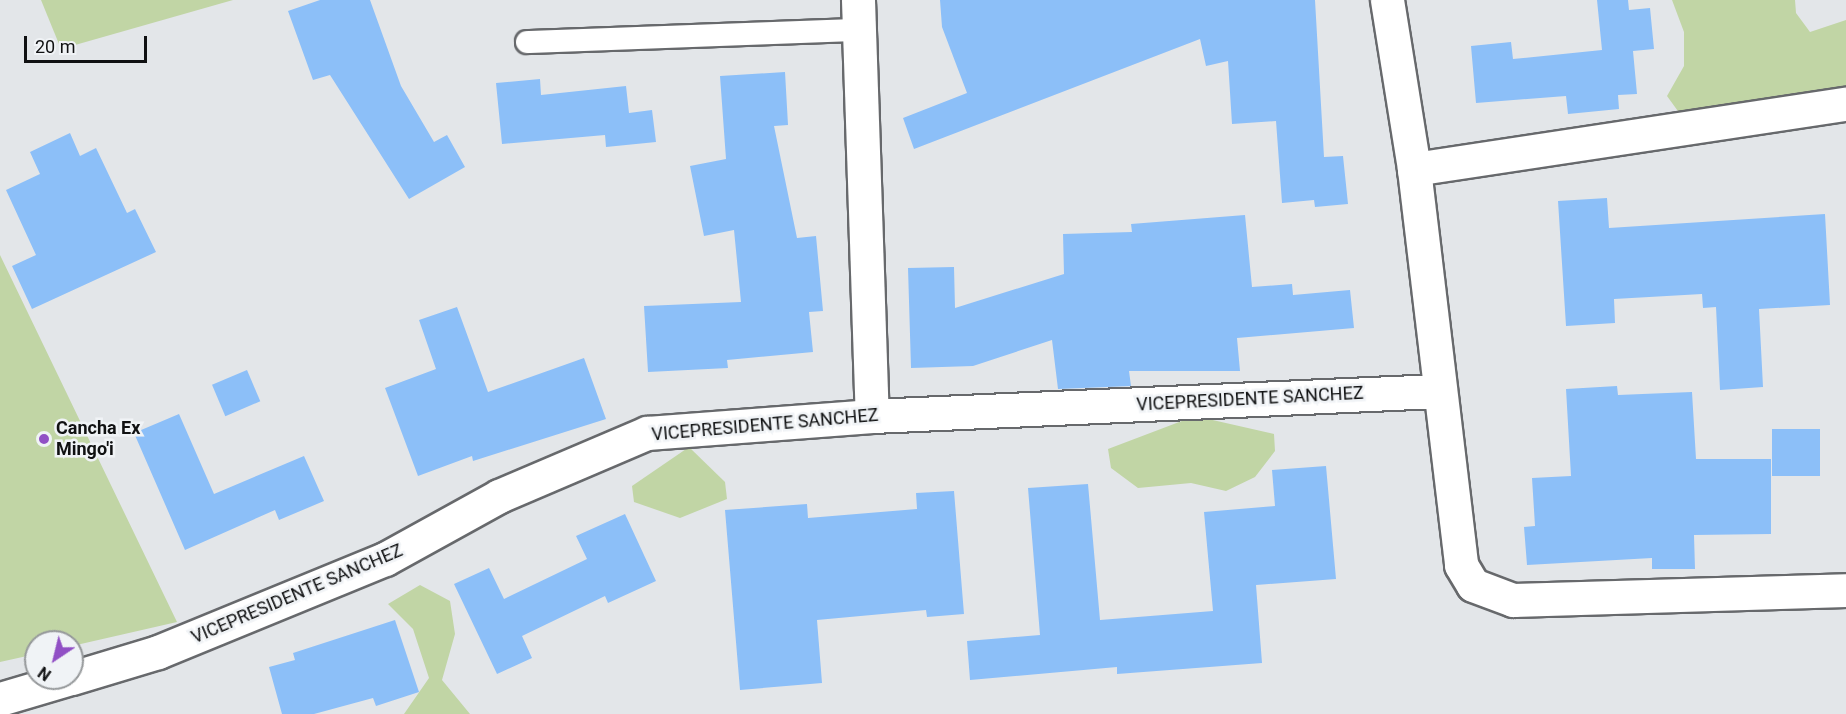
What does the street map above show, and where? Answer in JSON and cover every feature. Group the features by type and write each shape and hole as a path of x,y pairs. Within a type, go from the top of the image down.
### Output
{"street":[{"path":"1387,0 1414,169 1437,391 1461,565 1473,585 1513,600 1846,590"},
{"path":"857,15 872,416"},
{"path":"1414,169 1846,104"},
{"name":"VICEPRESIDENTE SANCHEZ","path":"84,674 158,652 385,559 499,496 647,433 872,416 1437,391"},
{"name":"VICEPRESIDENTE SANCHEZ","path":"0,699 30,690"}],"lane":[{"path":"526,42 857,15"}],"green space":[{"path":"41,0 233,0 61,49"},
{"path":"1672,0 1795,0 1796,13 1810,32 1846,20 1846,121 1688,125 1667,96 1684,66 1684,32"},
{"name":"Cancha Ex Mingo'i","path":"0,255 177,622 84,643 84,630 24,630 24,657 0,662"},
{"path":"1195,416 1274,434 1275,451 1255,477 1226,491 1191,483 1138,488 1111,468 1108,449"},
{"path":"689,447 725,482 727,499 680,518 634,502 632,486"},
{"path":"420,585 450,601 455,634 442,680 470,714 404,714 429,678 413,629 388,604"}],"building":[{"path":"320,0 370,0 401,86 434,142 447,135 465,167 409,199 330,75 313,80 288,11"},
{"path":"940,0 1315,0 1324,157 1343,156 1348,204 1315,207 1314,200 1282,203 1276,121 1232,124 1228,61 1206,66 1200,39 914,149 903,118 967,93 942,27"},
{"path":"1597,0 1628,0 1629,10 1650,8 1654,49 1633,51 1637,94 1618,95 1619,109 1568,114 1566,96 1476,103 1471,46 1511,42 1513,59 1602,50"},
{"path":"785,72 788,125 774,126 797,238 816,236 823,311 809,312 813,352 727,360 728,368 648,372 644,306 741,302 734,230 704,236 690,166 726,159 720,76"},
{"path":"540,79 541,95 626,86 629,113 652,110 656,142 606,147 605,135 502,144 496,83"},
{"path":"70,133 80,156 96,148 127,213 135,209 156,252 32,309 12,266 36,255 6,190 40,174 30,152"},
{"path":"1607,198 1609,228 1825,214 1830,305 1759,309 1763,387 1720,390 1716,307 1703,308 1702,294 1614,299 1615,323 1566,326 1558,201"},
{"path":"1245,215 1252,287 1292,284 1293,295 1350,290 1354,328 1237,338 1240,371 1129,371 1131,386 1058,389 1052,340 973,366 911,368 908,268 954,267 955,308 1064,274 1063,234 1132,232 1131,224"},
{"path":"457,307 488,392 584,358 606,419 473,461 472,456 418,476 385,388 436,369 419,320"},
{"path":"247,370 260,401 225,416 212,385"},
{"path":"1617,386 1618,395 1692,392 1696,459 1771,459 1771,534 1694,535 1695,569 1652,569 1652,558 1527,565 1524,527 1535,526 1532,478 1571,476 1566,389"},
{"path":"179,414 214,494 304,456 324,501 279,520 275,510 185,550 134,433"},
{"path":"1772,429 1820,429 1820,476 1772,476"},
{"path":"1326,466 1336,579 1256,585 1262,663 1117,674 1117,667 970,680 967,641 1040,635 1028,488 1088,484 1100,620 1213,611 1204,512 1275,506 1272,470"},
{"path":"954,491 964,614 927,617 926,610 817,620 822,683 740,690 725,510 807,504 808,518 917,509 916,493"},
{"path":"625,514 656,581 608,603 605,596 522,636 532,658 497,674 454,584 489,568 504,599 587,559 576,536"},
{"path":"395,620 419,692 376,706 373,698 314,714 282,714 269,667 295,660 293,653"}],"place":[{"name":"Cancha Ex Mingo'i","path":"44,439"}]}
